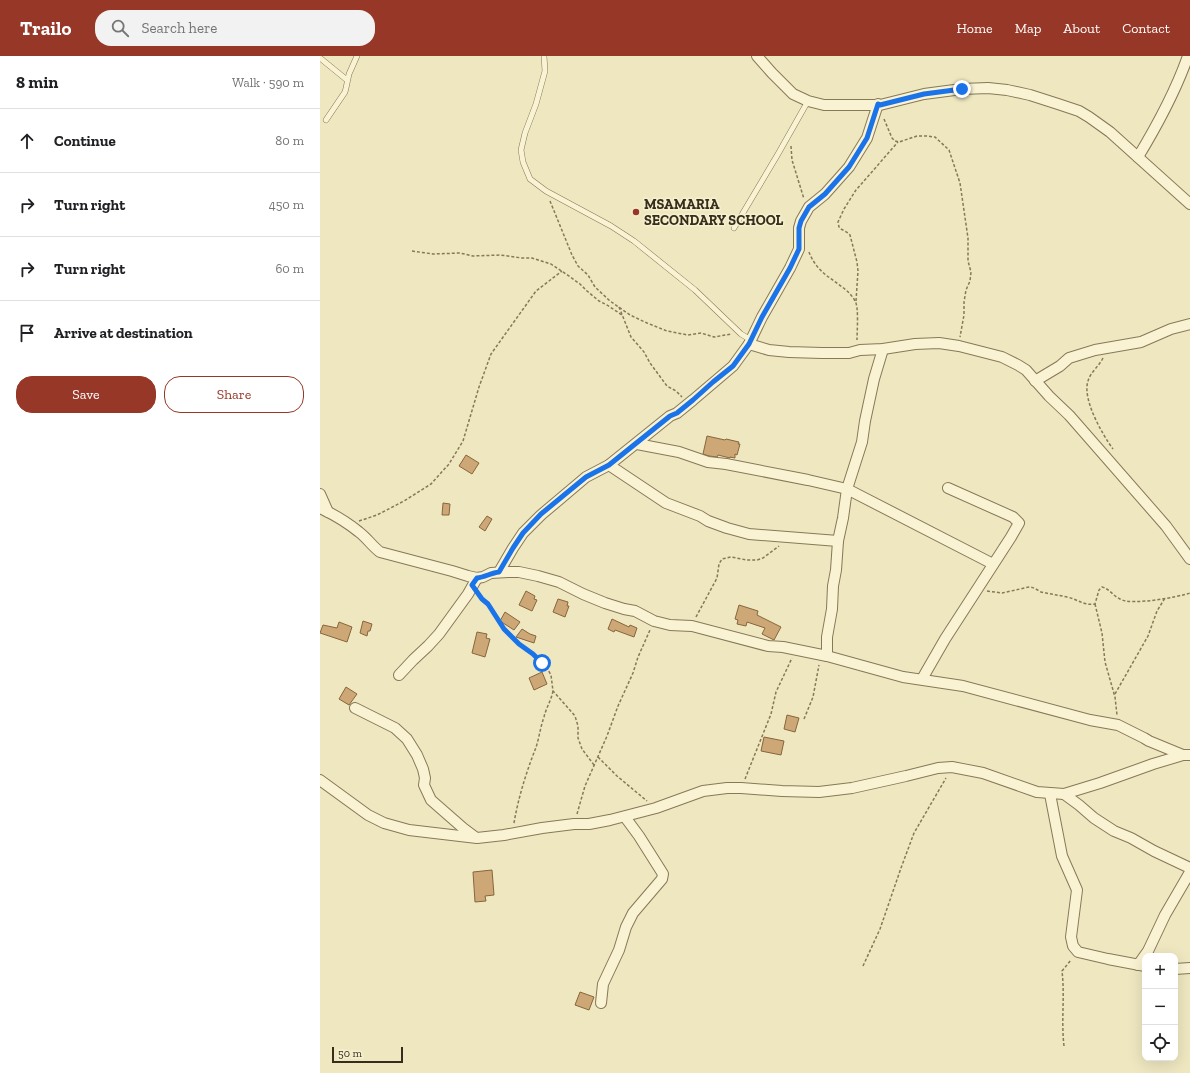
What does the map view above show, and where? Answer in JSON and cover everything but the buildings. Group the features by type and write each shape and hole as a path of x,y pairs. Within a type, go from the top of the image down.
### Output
{"street":[{"path":"757,56 794,94 808,101 824,105 879,105 924,94 962,89 988,88 1008,90 1030,95 1079,111 1110,132 1190,204"},
{"path":"1138,157 1160,120 1178,82 1188,56"},
{"path":"499,572 523,533 541,514 586,477 609,465 670,416 677,413 689,404 733,366 750,342 799,249 799,228 804,215 809,207 825,194 849,167 867,138 879,105"},
{"path":"1035,381 1060,366 1069,358 1095,350 1141,342 1171,329 1190,324"},
{"path":"750,342 769,350 789,352 849,353 860,350 939,343 959,346 1002,357 1018,364 1026,370 1049,396 1069,415 1166,526 1190,559"},
{"path":"824,655 832,609 838,541 844,518 847,489 862,442 874,380 884,349"},
{"path":"637,444 679,452 708,462 726,464 847,489 993,564"},
{"path":"609,465 666,503 700,516 720,526 749,534 838,541"},
{"path":"922,679 945,639 978,590 1019,523 1014,517 948,488"},
{"path":"320,494 324,510 360,532 380,552 468,576 475,582"},
{"path":"399,675 439,634 475,582 491,573 519,572 559,582 583,594 624,609 635,611 654,621 670,625 692,626 768,646 783,647 824,655 903,677 963,686 1090,720 1118,725 1148,741 1187,755"},
{"path":"355,708 395,728 407,738 423,769 425,778 424,785 431,800 463,828 477,838"},
{"path":"320,780 368,815 384,823 408,830 477,838 574,824 589,824 625,817 656,808 702,791 741,788 819,792 852,788 938,768 952,767 983,773 1037,792 1064,794 1100,783 1146,766 1187,755"},
{"path":"1050,794 1062,856 1077,890 1071,937 1073,946 1078,952 1142,965"},
{"path":"1064,794 1094,818 1114,831 1190,868"},
{"path":"601,1002 603,984 619,950 626,927 633,913 662,880 663,874 625,817"},
{"path":"1147,953 1165,915 1190,872"},
{"path":"1178,969 1190,968"}],"lane":[{"path":"326,120 346,88 349,74 357,56"},
{"path":"544,56 545,71 521,150 523,162 530,179 546,191 611,226 634,241 695,290 750,342"},
{"path":"320,58 347,80"},
{"path":"734,228 808,101"}],"path":[{"path":"879,105 892,138 899,142"},
{"path":"789,135 792,160 804,199 804,215"},
{"path":"860,350 858,346 856,328 857,262 850,235 839,227 838,222 856,190 899,142 917,136 935,137 949,150 960,183 968,238 968,261 971,272 970,281 965,296 964,315 959,346"},
{"path":"546,191 572,255 578,266 588,275 595,287 610,301 630,315 667,331 688,335 701,333 714,336 741,334"},
{"path":"808,250 816,266 828,278 841,286 856,301"},
{"path":"412,251 433,254 460,253 473,256 500,255 532,258 551,264 580,284 599,301 608,305 622,315"},
{"path":"348,524 377,515 404,501 431,484 449,464 463,440 491,354 536,291 562,271"},
{"path":"619,307 631,337 644,352 667,386 676,391 689,404"},
{"path":"1109,348 1100,365 1088,379 1086,387 1088,400 1095,419 1105,438 1113,449"},
{"path":"692,626 717,578 718,564 722,559 731,557 757,560 763,558 776,548 794,538"},
{"path":"475,582 482,599 488,604 504,629 519,644 533,654 547,668 551,675 553,690 544,715 536,749 530,762 516,808 514,833"},
{"path":"978,590 1002,594 1032,587 1039,591 1068,597 1085,604 1094,604"},
{"path":"1118,725 1114,694 1105,662 1102,633 1094,604 1099,590 1102,587 1106,588 1120,600 1127,601 1155,600 1190,592"},
{"path":"1114,694 1148,636 1157,611 1165,598"},
{"path":"574,824 585,786 654,621"},
{"path":"741,788 771,714 776,692 787,667 797,650"},
{"path":"804,720 813,697 824,655"},
{"path":"553,690 575,716 578,726 578,738 582,749 594,765"},
{"path":"598,757 617,776 656,808"},
{"path":"863,966 880,929 914,833 952,767"},
{"path":"1064,1046 1062,1026 1064,988 1062,971 1078,952"}],"place":[{"name":"MSAMARIA SECONDARY SCHOOL","path":"636,212"}],"route":[{"path":"542,663 533,654 519,644 497,620 488,604 482,599 472,585 477,578 499,572 523,533 541,514 586,477 609,465 624,454 670,416 677,413 733,366 749,344 799,249 799,228 804,215 809,207 825,194 849,167 867,138 878,104 880,105 924,94 962,89"}]}
